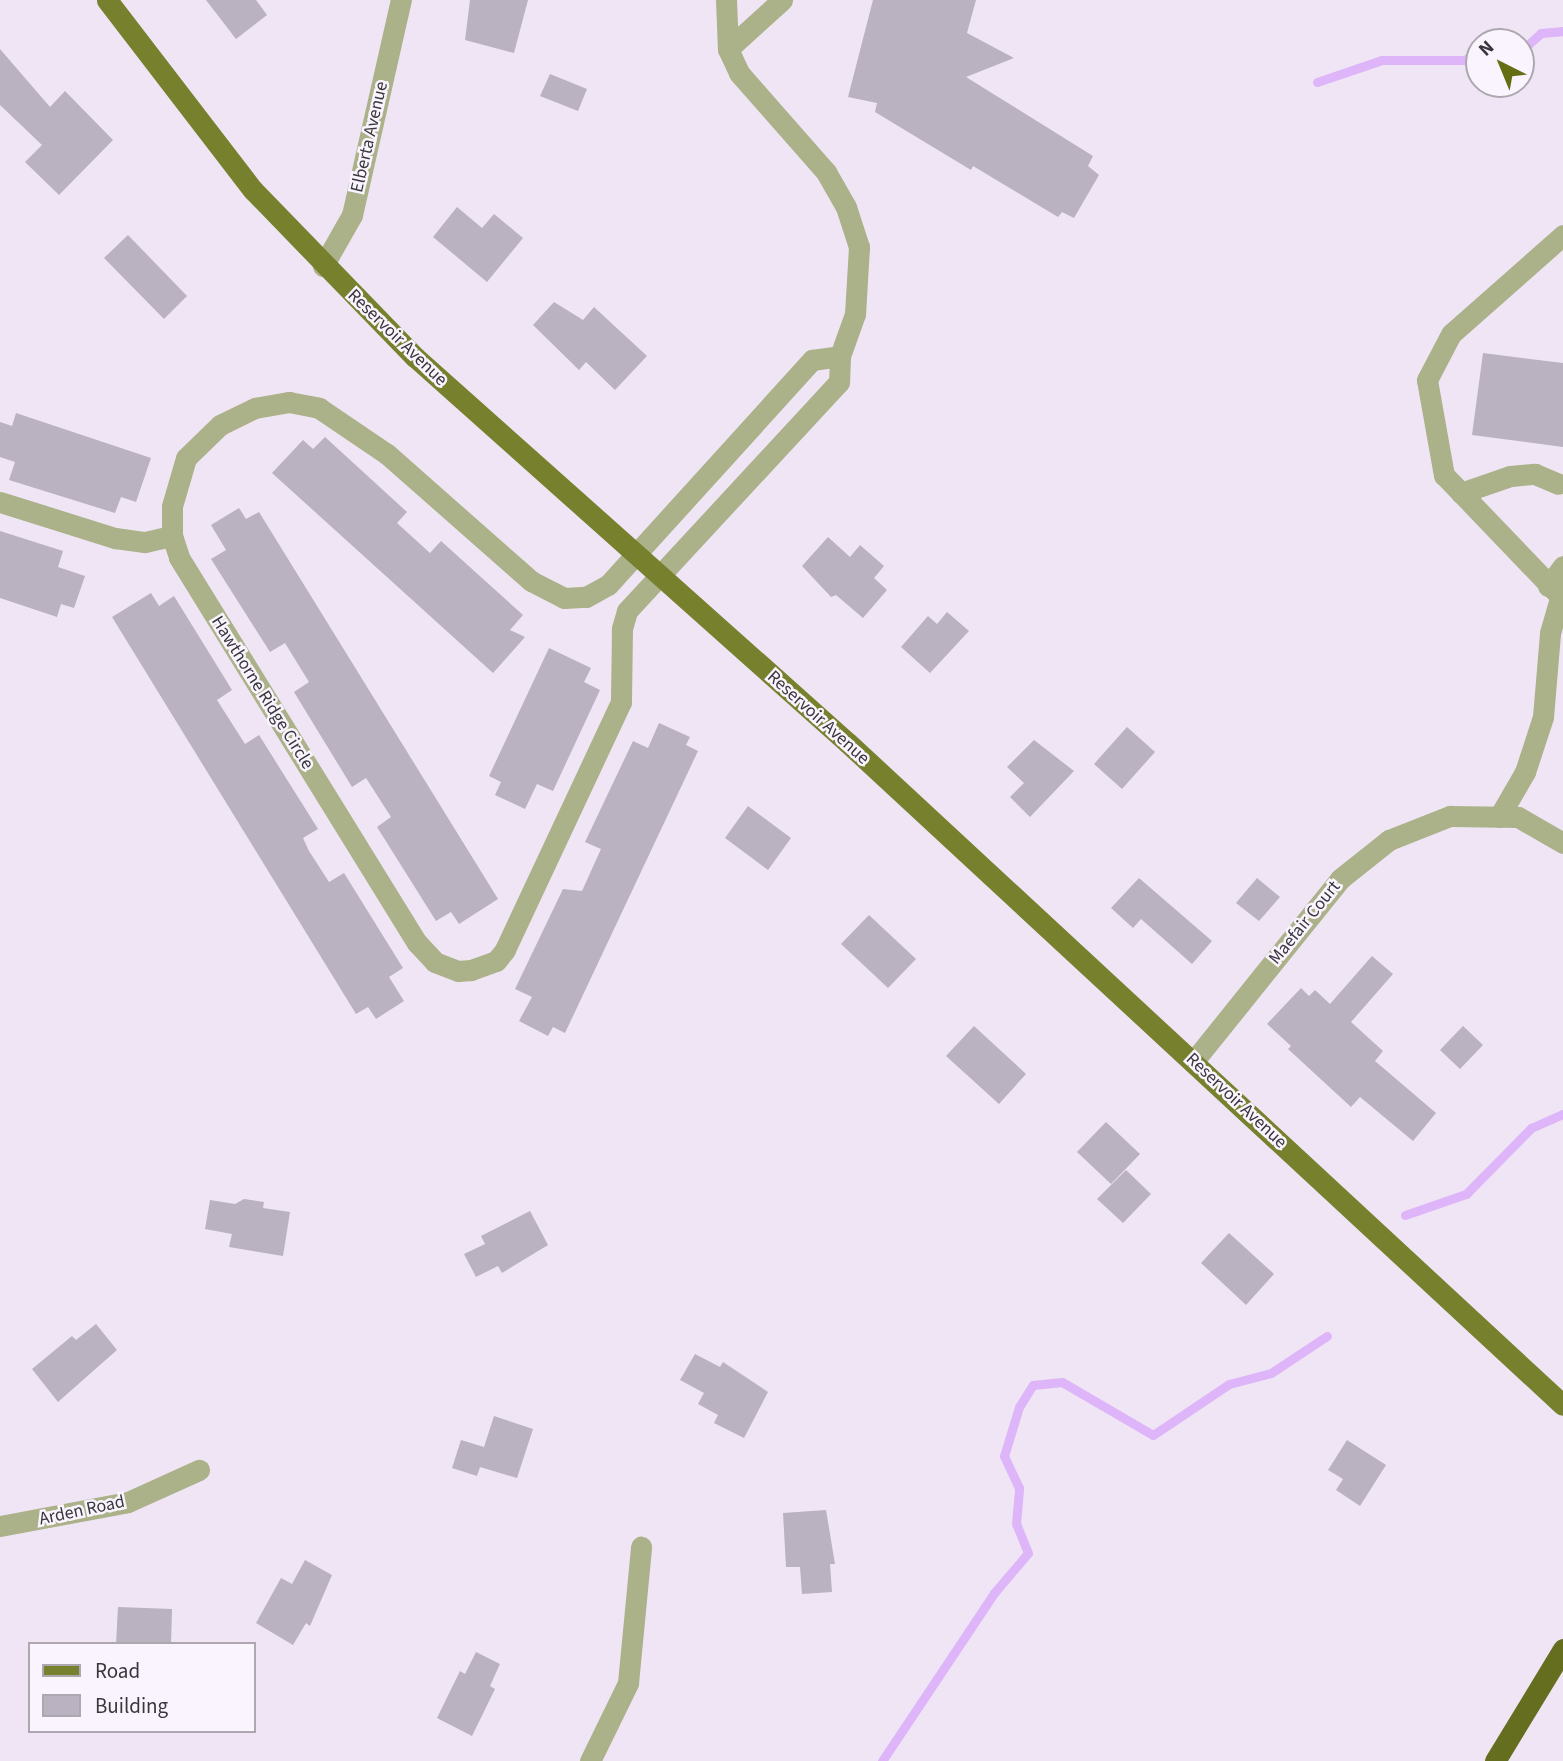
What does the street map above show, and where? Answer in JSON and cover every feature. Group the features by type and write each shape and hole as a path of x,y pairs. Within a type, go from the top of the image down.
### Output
{"highway":[{"path":"1495,1761 1563,1649"}],"main road":[{"name":"Reservoir Avenue","path":"107,0 245,180 323,266 499,435 848,743 1563,1405"}],"street":[{"name":"Elberta Avenue","path":"323,266 352,215 401,0"},
{"path":"726,0 728,49"},
{"path":"728,49 782,0"},
{"name":"Hawthorne Ridge Circle","path":"728,49 739,73 826,173 846,207 859,247 860,279 855,314 840,356 839,382 623,619 624,694 516,930 496,961 458,971 435,962 417,943 259,691 179,557 172,536 176,485 196,446 237,416 289,402 319,408 360,433 546,591 574,599 596,594 634,556 812,360 840,356"},
{"path":"1557,594 1444,475 1427,380 1451,334 1563,235"},
{"path":"1461,493 1510,475 1535,474 1558,484"},
{"path":"0,502 115,538 145,542 172,536"},
{"path":"1499,817 1525,772 1544,717 1550,632 1563,566"},
{"name":"Maefair Court","path":"1193,1062 1340,879 1390,840 1450,816 1518,817 1563,843"},
{"name":"Arden Road","path":"0,1525 128,1503 199,1469"},
{"path":"590,1761 628,1683 641,1547"}],"building":[{"path":"206,0 256,0 267,15 236,39"},
{"path":"470,0 528,0 514,53 465,40"},
{"path":"873,0 976,0 967,33 1014,58 966,77 1093,156 1088,166 1099,175 1074,218 1062,212 1058,217 973,166 971,170 875,112 877,103 848,97"},
{"path":"0,49 50,107 65,91 113,140 59,195 25,162 42,145 0,105"},
{"path":"550,74 587,89 578,111 540,96"},
{"path":"457,207 482,228 494,214 523,238 487,282 433,237"},
{"path":"128,235 187,296 164,319 104,258"},
{"path":"554,302 583,320 594,307 647,356 615,390 586,362 579,370 533,325"},
{"path":"1483,353 1563,363 1563,447 1472,435"},
{"path":"16,413 151,458 136,502 121,497 115,513 9,480 15,462 0,457 0,422 12,426"},
{"path":"325,437 407,512 397,523 430,553 441,541 523,615 510,630 525,637 493,673 272,473 303,440 313,449"},
{"path":"239,508 246,519 259,512 498,899 459,924 451,912 436,921 377,827 391,817 366,778 352,787 294,692 309,682 285,643 270,652 211,559 226,550 211,525"},
{"path":"0,531 63,551 58,567 85,576 74,608 61,604 57,617 0,598"},
{"path":"828,537 850,557 860,545 884,566 874,578 887,590 863,618 836,595 831,597 802,566"},
{"path":"151,593 159,606 174,596 232,690 217,700 245,744 259,735 318,829 303,838 309,851 329,882 344,873 403,968 389,977 404,1001 376,1019 368,1007 356,1014 112,617"},
{"path":"947,612 969,631 930,673 901,647 928,616 937,624"},
{"path":"549,648 591,668 584,682 600,690 553,791 537,784 525,809 495,795 501,782 489,776"},
{"path":"659,723 690,737 686,745 698,751 565,1033 553,1027 548,1036 519,1021 532,997 515,989 563,889 582,891 601,849 585,842 633,741 648,748"},
{"path":"1127,727 1155,752 1122,789 1094,764"},
{"path":"1034,740 1074,771 1030,817 1010,797 1024,783 1007,767"},
{"path":"748,806 791,838 768,870 725,838"},
{"path":"1139,878 1212,941 1192,964 1141,919 1133,928 1111,908"},
{"path":"1257,878 1280,897 1259,921 1236,903"},
{"path":"869,915 916,959 888,988 841,944"},
{"path":"1372,956 1393,974 1351,1022 1383,1051 1375,1061 1436,1113 1413,1141 1360,1097 1351,1107 1288,1049 1291,1046 1267,1024 1301,988 1309,996 1315,990 1330,1004"},
{"path":"974,1026 1026,1074 999,1104 946,1056"},
{"path":"1463,1026 1483,1045 1460,1069 1440,1050"},
{"path":"1106,1122 1140,1154 1111,1184 1077,1152"},
{"path":"1126,1170 1151,1194 1123,1223 1097,1199"},
{"path":"244,1199 264,1202 263,1208 290,1212 283,1256 229,1247 232,1234 205,1229 210,1200 235,1204"},
{"path":"530,1211 548,1245 502,1273 498,1266 476,1277 464,1254 485,1244 481,1236"},
{"path":"1229,1233 1274,1274 1246,1305 1201,1263"},
{"path":"96,1324 117,1350 58,1402 32,1369 72,1336 76,1340"},
{"path":"695,1354 720,1367 723,1362 768,1392 744,1438 714,1423 718,1415 698,1404 704,1393 680,1380"},
{"path":"494,1416 533,1429 517,1478 480,1467 477,1476 452,1468 461,1440 484,1447"},
{"path":"1347,1440 1386,1465 1360,1506 1336,1490 1343,1479 1328,1470"},
{"path":"826,1510 835,1564 830,1564 832,1592 802,1594 800,1567 786,1567 783,1513"},
{"path":"305,1560 332,1575 310,1626 306,1623 293,1645 256,1623 281,1578 292,1584"},
{"path":"118,1607 172,1609 171,1642 116,1642"},
{"path":"476,1652 500,1664 490,1686 495,1689 472,1736 437,1718 460,1671 465,1674"}],"waterway":[{"path":"1535,38 1541,33 1563,31"},
{"path":"1317,82 1382,60 1465,60"},
{"path":"1405,1215 1466,1194 1531,1128 1563,1114"},
{"path":"882,1761 994,1593 1028,1553 1016,1524 1019,1488 1004,1456 1019,1407 1033,1385 1062,1382 1153,1435 1229,1384 1271,1373 1327,1336"}]}
